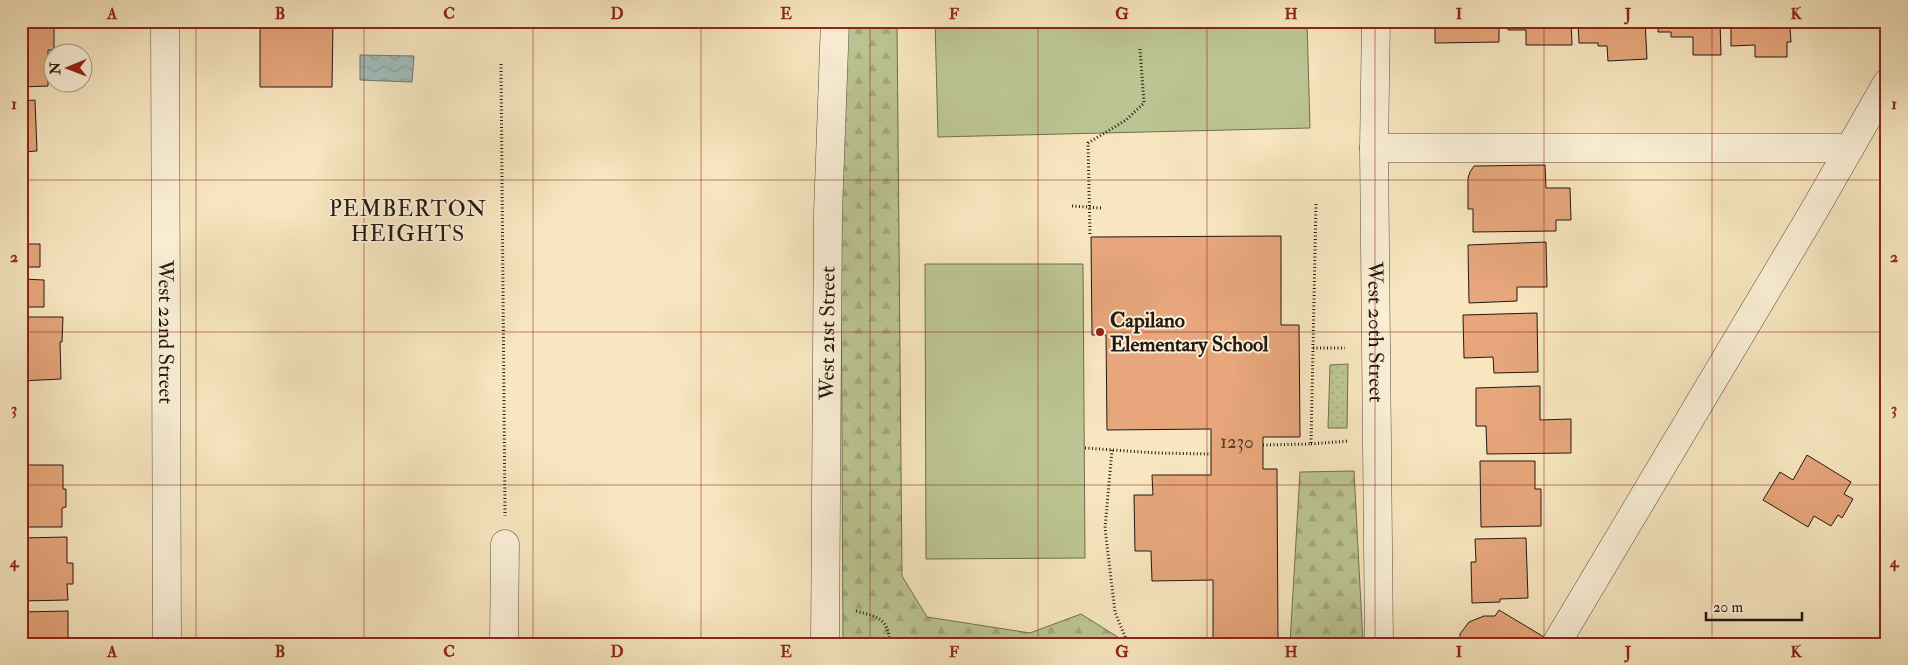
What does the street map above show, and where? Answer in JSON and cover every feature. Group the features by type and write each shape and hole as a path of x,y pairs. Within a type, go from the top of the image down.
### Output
{"street":[{"name":"West 22nd Street","path":"164,21 168,644"},
{"name":"West 21st Street","path":"825,644 828,213 835,21"},
{"name":"West 20th Street","path":"1376,21 1374,148 1379,644"},
{"path":"1556,644 1887,83"},
{"path":"1374,148 1850,148"},
{"path":"504,644 505,544"}],"path":[{"path":"1090,234 1088,143 1126,120 1144,103 1140,49"},
{"path":"501,64 505,544"},
{"path":"1311,444 1316,203"},
{"path":"1072,206 1101,208"},
{"path":"1313,348 1346,348"},
{"path":"1263,445 1352,441"},
{"path":"1084,448 1211,454"},
{"path":"1112,450 1105,528 1115,612 1128,644"},
{"path":"852,610 878,617 889,630 890,644"}],"green space":[{"path":"840,21 897,21 902,576 927,617 1030,633 1081,614 1129,644 843,644"},
{"path":"935,21 1307,21 1310,128 938,137"},
{"path":"925,264 1083,264 1085,558 926,559"},
{"path":"1348,364 1347,428 1328,428 1330,365"},
{"path":"1354,471 1363,644 1290,644 1300,472"}],"water":[{"path":"360,55 414,56 412,82 360,80"}],"building":[{"path":"260,21 333,21 332,87 260,87"},
{"path":"1435,21 1499,21 1499,42 1435,43"},
{"path":"1508,21 1571,21 1572,45 1526,45 1526,30 1508,30"},
{"path":"1578,21 1645,21 1647,59 1608,61 1607,46 1598,46 1598,43 1579,43"},
{"path":"1658,21 1720,21 1721,55 1693,55 1693,37 1671,37 1671,32 1658,32"},
{"path":"1731,21 1787,21 1787,27 1790,27 1791,42 1787,42 1787,57 1755,57 1755,45 1731,46"},
{"path":"21,22 54,22 54,42 42,42 42,86 21,87"},
{"path":"35,100 37,151 21,152 21,101"},
{"path":"1545,165 1546,188 1570,188 1571,220 1556,220 1556,231 1473,232 1473,209 1468,209 1468,178 1474,166"},
{"path":"21,175 26,175 28,204 27,234 21,234"},
{"path":"1281,236 1281,325 1299,325 1300,437 1263,437 1263,469 1277,469 1278,644 1213,644 1213,580 1152,581 1151,551 1135,551 1134,495 1153,495 1152,475 1211,475 1211,429 1107,430 1106,335 1092,335 1091,237"},
{"path":"1546,242 1547,287 1517,287 1517,301 1469,303 1468,245"},
{"path":"21,244 40,244 40,267 21,267"},
{"path":"21,267 22,279 44,280 44,307 21,307"},
{"path":"1537,313 1538,372 1494,373 1493,357 1464,358 1463,315"},
{"path":"21,317 63,317 62,342 60,342 61,379 21,381"},
{"path":"1540,386 1540,420 1571,419 1571,453 1487,454 1486,426 1476,426 1476,388"},
{"path":"1807,455 1851,482 1844,494 1853,499 1842,518 1838,515 1831,526 1814,516 1808,527 1763,500 1780,472 1793,480"},
{"path":"1480,461 1535,461 1535,489 1541,489 1541,526 1481,527"},
{"path":"21,465 63,465 63,489 66,489 66,507 62,508 62,527 21,527"},
{"path":"67,537 67,563 73,563 73,584 67,584 68,600 21,601 21,538"},
{"path":"1526,538 1528,598 1472,603 1471,562 1476,562 1475,539"},
{"path":"1499,610 1544,637 1540,644 1460,644 1460,634 1469,622 1484,616 1495,616"},
{"path":"68,611 68,644 21,644 21,612"}],"place":[{"name":"Capilano Elementary School","path":"1100,332"}],"district":[{"name":"PEMBERTON HEIGHTS","path":"408,220"}]}
